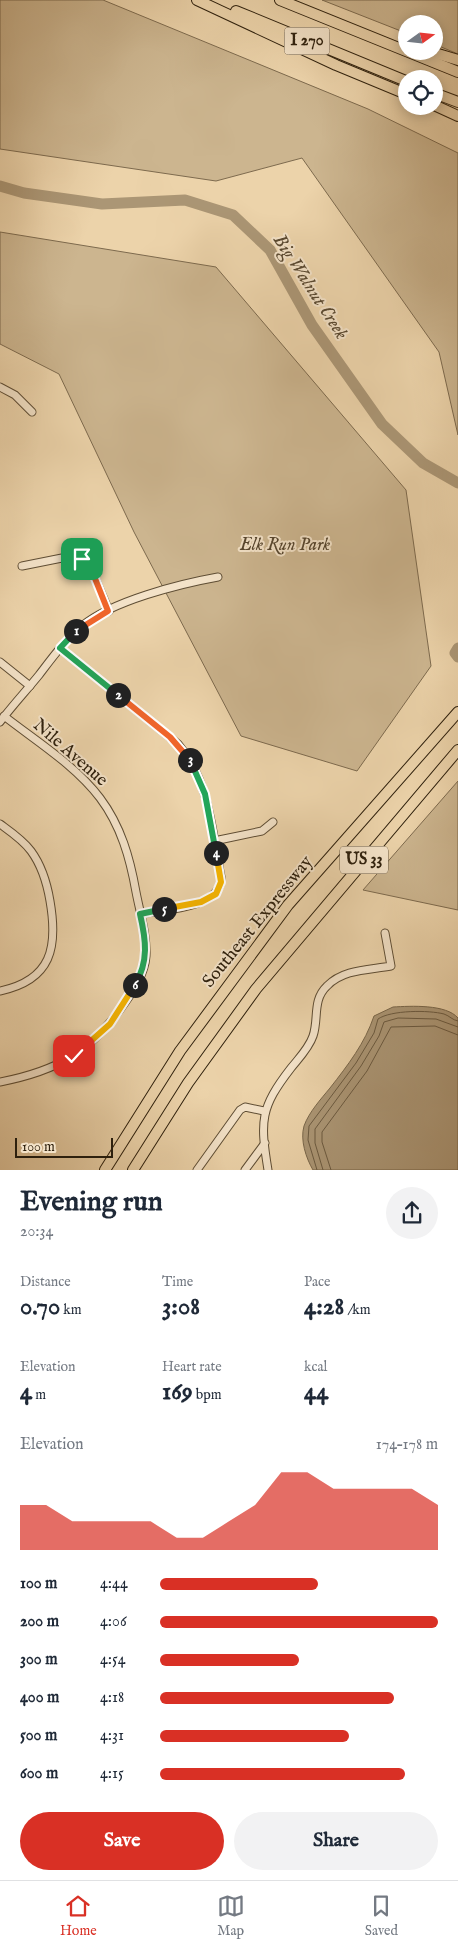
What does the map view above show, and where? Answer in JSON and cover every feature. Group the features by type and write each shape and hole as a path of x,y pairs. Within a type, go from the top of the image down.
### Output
{"highway":[{"path":"197,0 336,65 398,91"},
{"name":"I 270","path":"207,0 398,78"},
{"name":"I 270","path":"280,0 458,72"},
{"path":"300,8 398,41"},
{"path":"443,56 458,60"},
{"path":"443,96 458,102"},
{"path":"443,109 456,115"},
{"name":"Southeast Expressway","path":"105,1170 180,1051 288,905 455,715"},
{"name":"US 33","path":"133,1170 188,1082 256,989 458,750"}],"street":[{"path":"0,387 15,395 32,412"},
{"path":"22,566 67,557 82,559 92,571 108,611"},
{"path":"2,719 60,648 82,625 108,611 172,587 218,577"},
{"path":"60,648 163,731 183,750 201,782 221,882 216,894 201,902 140,914"},
{"path":"0,662 30,686"},
{"name":"Nile Avenue","path":"0,1082 40,1072 74,1056 102,1033 133,990 144,965 145,938 124,842 112,816 100,797 73,770 2,719"},
{"path":"214,842 262,831 273,822"},
{"path":"0,824 31,850 40,866 47,886 54,937 50,953 36,974 15,987 0,991"},
{"path":"268,1170 264,1111 274,1090 313,1037 317,1004 327,985 345,974 391,966 385,932"},
{"path":"200,1169 240,1110 244,1108 264,1111"},
{"path":"245,1170 265,1143"}],"green space":[{"path":"0,0 103,0 368,109 458,153 458,435 439,352 302,158 216,181 0,149"},
{"path":"322,0 458,0 458,54 443,48 443,15 398,15 398,30"},
{"name":"Elk Run Park","path":"0,232 216,267 406,490 431,666 357,771 241,736 134,532 59,374 0,344"},
{"path":"458,781 458,910 363,890"}],"water":[{"path":"418,1006 437,1008 452,1013 458,1018 458,1170 313,1170 303,1143 303,1131 306,1121 355,1054 374,1016 393,1007"}],"waterway":[{"name":"Big Walnut Creek","path":"0,186 24,193 102,204 185,200 233,215 270,250 312,325 382,424 423,463 458,483"},
{"name":"Big Walnut Creek","path":"458,648 455,653 458,657"}],"route":[{"path":"74,1056 110,1024 141,976 146,956 145,938 140,914 210,899 221,886 221,877 205,794 198,773 190,759 178,744 163,731 60,648 82,625 108,611 92,571 82,559"}]}
